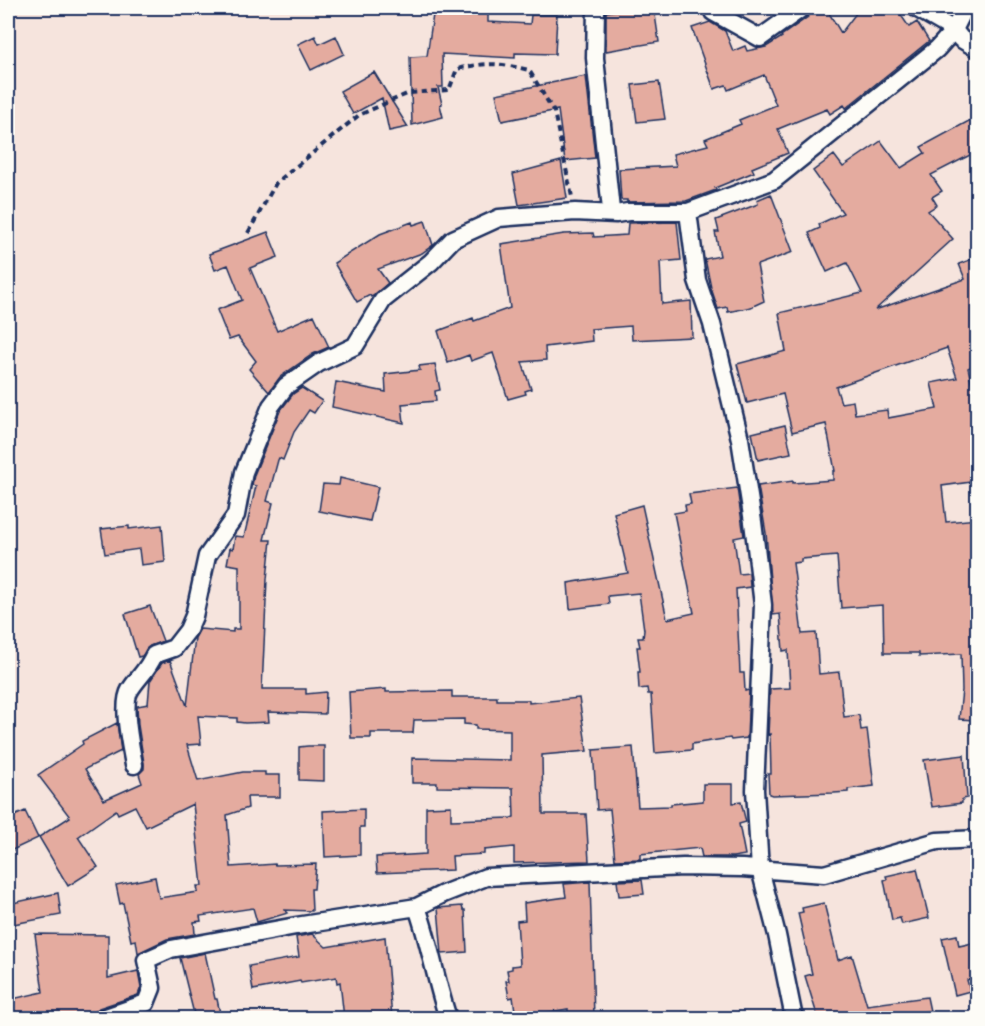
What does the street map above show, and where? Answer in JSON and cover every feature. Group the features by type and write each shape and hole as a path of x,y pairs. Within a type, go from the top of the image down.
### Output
{"street":[{"path":"596,8 595,58 611,210 616,214"},
{"path":"713,12 760,38 802,8"},
{"path":"916,8 954,30 961,39 978,49"},
{"path":"134,765 125,705 129,691 147,670 154,655 174,648 188,630 194,616 207,556 236,515 244,472 259,433 271,406 286,386 319,363 355,346 383,300 431,262 453,239 499,219 575,212 616,214 688,212 774,180 937,49 954,30 965,8"},
{"path":"688,212 697,280 712,324 740,439 753,522 763,604 755,790 760,869 777,934 794,1018"},
{"path":"103,1018 146,1003 152,988 146,960 171,949 417,907 486,877 683,867 760,869 824,874 937,841 978,839"},
{"path":"417,907 427,935 436,982 448,1018"}],"path":[{"path":"248,233 276,183 359,115 409,93 449,90 457,69 478,64 500,63 529,70 555,112 575,212"}],"building":[{"path":"434,8 488,8 488,22 530,24 531,15 557,15 555,54 515,53 515,58 442,54 443,87 438,87 443,117 412,125 410,57 427,56"},
{"path":"654,8 659,42 606,51 606,12"},
{"path":"814,8 826,8 841,33 860,8 896,8 909,27 917,22 929,41 846,108 844,105 830,114 827,109 778,129 788,153 752,168 754,172 686,201 627,202 627,200 621,200 619,169 676,166 673,154 708,145 705,139 741,124 739,120 776,105 764,75 728,90 726,85 714,89 692,28 710,22 725,31 733,51 745,46 747,51 766,47 782,37 808,17"},
{"path":"315,36 319,44 336,36 344,54 311,70 298,44"},
{"path":"374,72 408,127 389,131 382,98 353,114 340,91"},
{"path":"586,76 595,158 565,161 558,110 502,121 496,94"},
{"path":"659,82 665,119 637,122 632,85"},
{"path":"978,116 978,151 931,175 942,191 932,197 937,205 928,211 953,239 875,310 965,279 959,264 978,257 978,364 968,368 978,409 978,481 942,486 946,522 978,519 978,544 973,544 978,575 978,718 975,720 959,719 962,690 961,654 919,656 919,653 884,653 883,605 841,608 837,556 801,559 801,562 793,563 802,634 816,633 819,674 839,672 844,717 859,715 861,730 867,729 874,786 848,789 848,792 772,795 769,794 768,774 771,774 770,734 768,735 770,689 790,688 788,650 783,651 780,614 773,615 766,533 758,486 793,481 793,483 833,480 833,471 835,471 826,424 792,432 783,394 747,403 737,364 786,351 779,313 862,293 847,263 827,272 809,233 820,228 819,224 843,213 813,171 834,155 843,167 881,141 901,168 925,153 921,147","holes":["947,348 957,378 931,383 937,409 888,418 887,410 855,414 853,401 841,403 836,387"]},
{"path":"561,161 567,198 519,205 513,174"},
{"path":"771,194 793,252 757,265 764,301 751,307 728,312 727,307 718,309 705,259 720,256 715,232 719,232 716,220 758,204 757,200"},
{"path":"425,221 433,245 422,253 378,269 388,283 373,296 370,295 357,302 334,263 380,234 412,222 413,225"},
{"path":"677,222 681,260 660,262 662,304 691,301 692,337 632,340 631,326 591,329 592,341 545,347 546,360 522,362 531,389 525,391 526,394 508,399 493,353 471,361 469,355 448,363 438,331 510,308 501,244 564,234 593,233 594,237 627,235 628,223"},
{"path":"268,232 278,257 250,268 277,331 314,315 329,347 313,354 280,377 269,392 249,369 256,361 238,337 229,340 217,310 242,300 228,265 215,270 209,254"},
{"path":"435,364 440,390 435,391 436,401 402,404 404,423 332,407 336,382 386,392 385,374 420,370 419,366"},
{"path":"302,388 322,401 314,413 309,410 294,432 283,460 279,458 267,501 273,503 264,540 271,540 262,689 306,689 306,694 326,692 325,714 268,712 269,722 245,723 237,722 237,718 198,716 201,744 187,745 198,781 243,772 280,775 280,797 247,797 248,808 227,815 231,867 316,864 314,889 311,889 312,911 285,910 288,913 257,922 253,908 200,916 201,921 194,922 195,934 167,939 138,953 136,940 131,941 123,903 120,904 116,885 155,877 159,898 198,892 197,886 202,886 193,804 146,827 135,806 118,814 116,810 78,837 98,867 68,886 39,837 70,817 38,775 83,744 82,741 117,723 121,751 85,769 104,800 142,783 139,774 144,769 144,763 137,706 148,704 150,681 162,663 170,660 187,706 195,638 200,629 233,632 233,629 239,629 239,566 227,564 230,548 233,549 235,536 244,537 256,486 252,485 254,475 280,411 293,394"},
{"path":"785,425 791,453 758,460 752,433"},
{"path":"340,478 378,487 370,521 319,511 323,484 339,485"},
{"path":"737,488 744,536 734,538 739,574 749,573 750,587 736,589 740,673 744,673 745,691 749,690 747,738 731,740 730,738 692,744 692,750 655,753 651,694 648,694 647,688 639,689 638,672 640,672 637,647 640,647 638,638 643,638 644,630 639,593 608,596 609,604 570,609 568,583 628,573 614,513 642,505 667,619 694,613 674,513 686,511 685,505 691,504 689,494"},
{"path":"162,525 165,562 141,565 139,549 105,554 101,529 129,526 129,529"},
{"path":"150,606 163,641 150,646 142,656 138,657 125,614"},
{"path":"386,689 386,692 452,691 452,697 497,697 497,700 529,700 529,703 579,698 587,751 542,755 543,814 586,814 589,861 514,863 514,847 484,850 484,854 452,856 453,870 377,873 376,857 426,854 426,807 451,806 451,820 514,817 513,788 437,787 437,783 412,783 412,758 510,760 510,730 476,729 476,725 464,724 464,719 414,720 413,733 371,733 371,738 351,738 349,692"},
{"path":"324,746 324,781 299,780 299,747"},
{"path":"633,747 638,807 671,806 671,804 703,801 703,784 733,784 733,803 741,802 746,822 739,824 745,855 702,857 700,848 640,854 640,859 615,860 610,809 597,810 593,750"},
{"path":"964,755 967,798 962,799 962,803 932,807 924,760"},
{"path":"364,809 364,827 360,827 360,855 325,857 323,811"},
{"path":"25,811 38,838 8,852 8,819"},
{"path":"917,869 929,918 902,924 900,918 892,920 884,880 887,879 886,876"},
{"path":"642,880 644,894 619,896 617,881"},
{"path":"590,882 594,1018 568,1018 568,1009 516,1018 513,997 509,998 506,981 509,981 507,970 512,969 512,966 520,965 517,921 525,920 524,903 566,897 564,884"},
{"path":"58,893 61,915 8,925 8,904"},
{"path":"824,903 838,960 852,955 867,1005 927,997 930,1011 921,1012 922,1018 818,1018 805,976 812,974 798,913 803,912 802,908"},
{"path":"462,906 465,910 467,952 442,954 438,908"},
{"path":"35,934 108,935 108,978 138,971 141,987 138,995 99,1008 93,1018 8,1018 8,1000 43,992"},
{"path":"312,934 326,947 385,937 392,1018 344,1018 340,982 337,983 336,977 253,990 249,966 299,957 296,937"},
{"path":"957,935 959,946 973,943 978,961 978,977 967,980 970,991 955,995 942,938"},
{"path":"205,953 221,1018 195,1018 180,958"}]}
